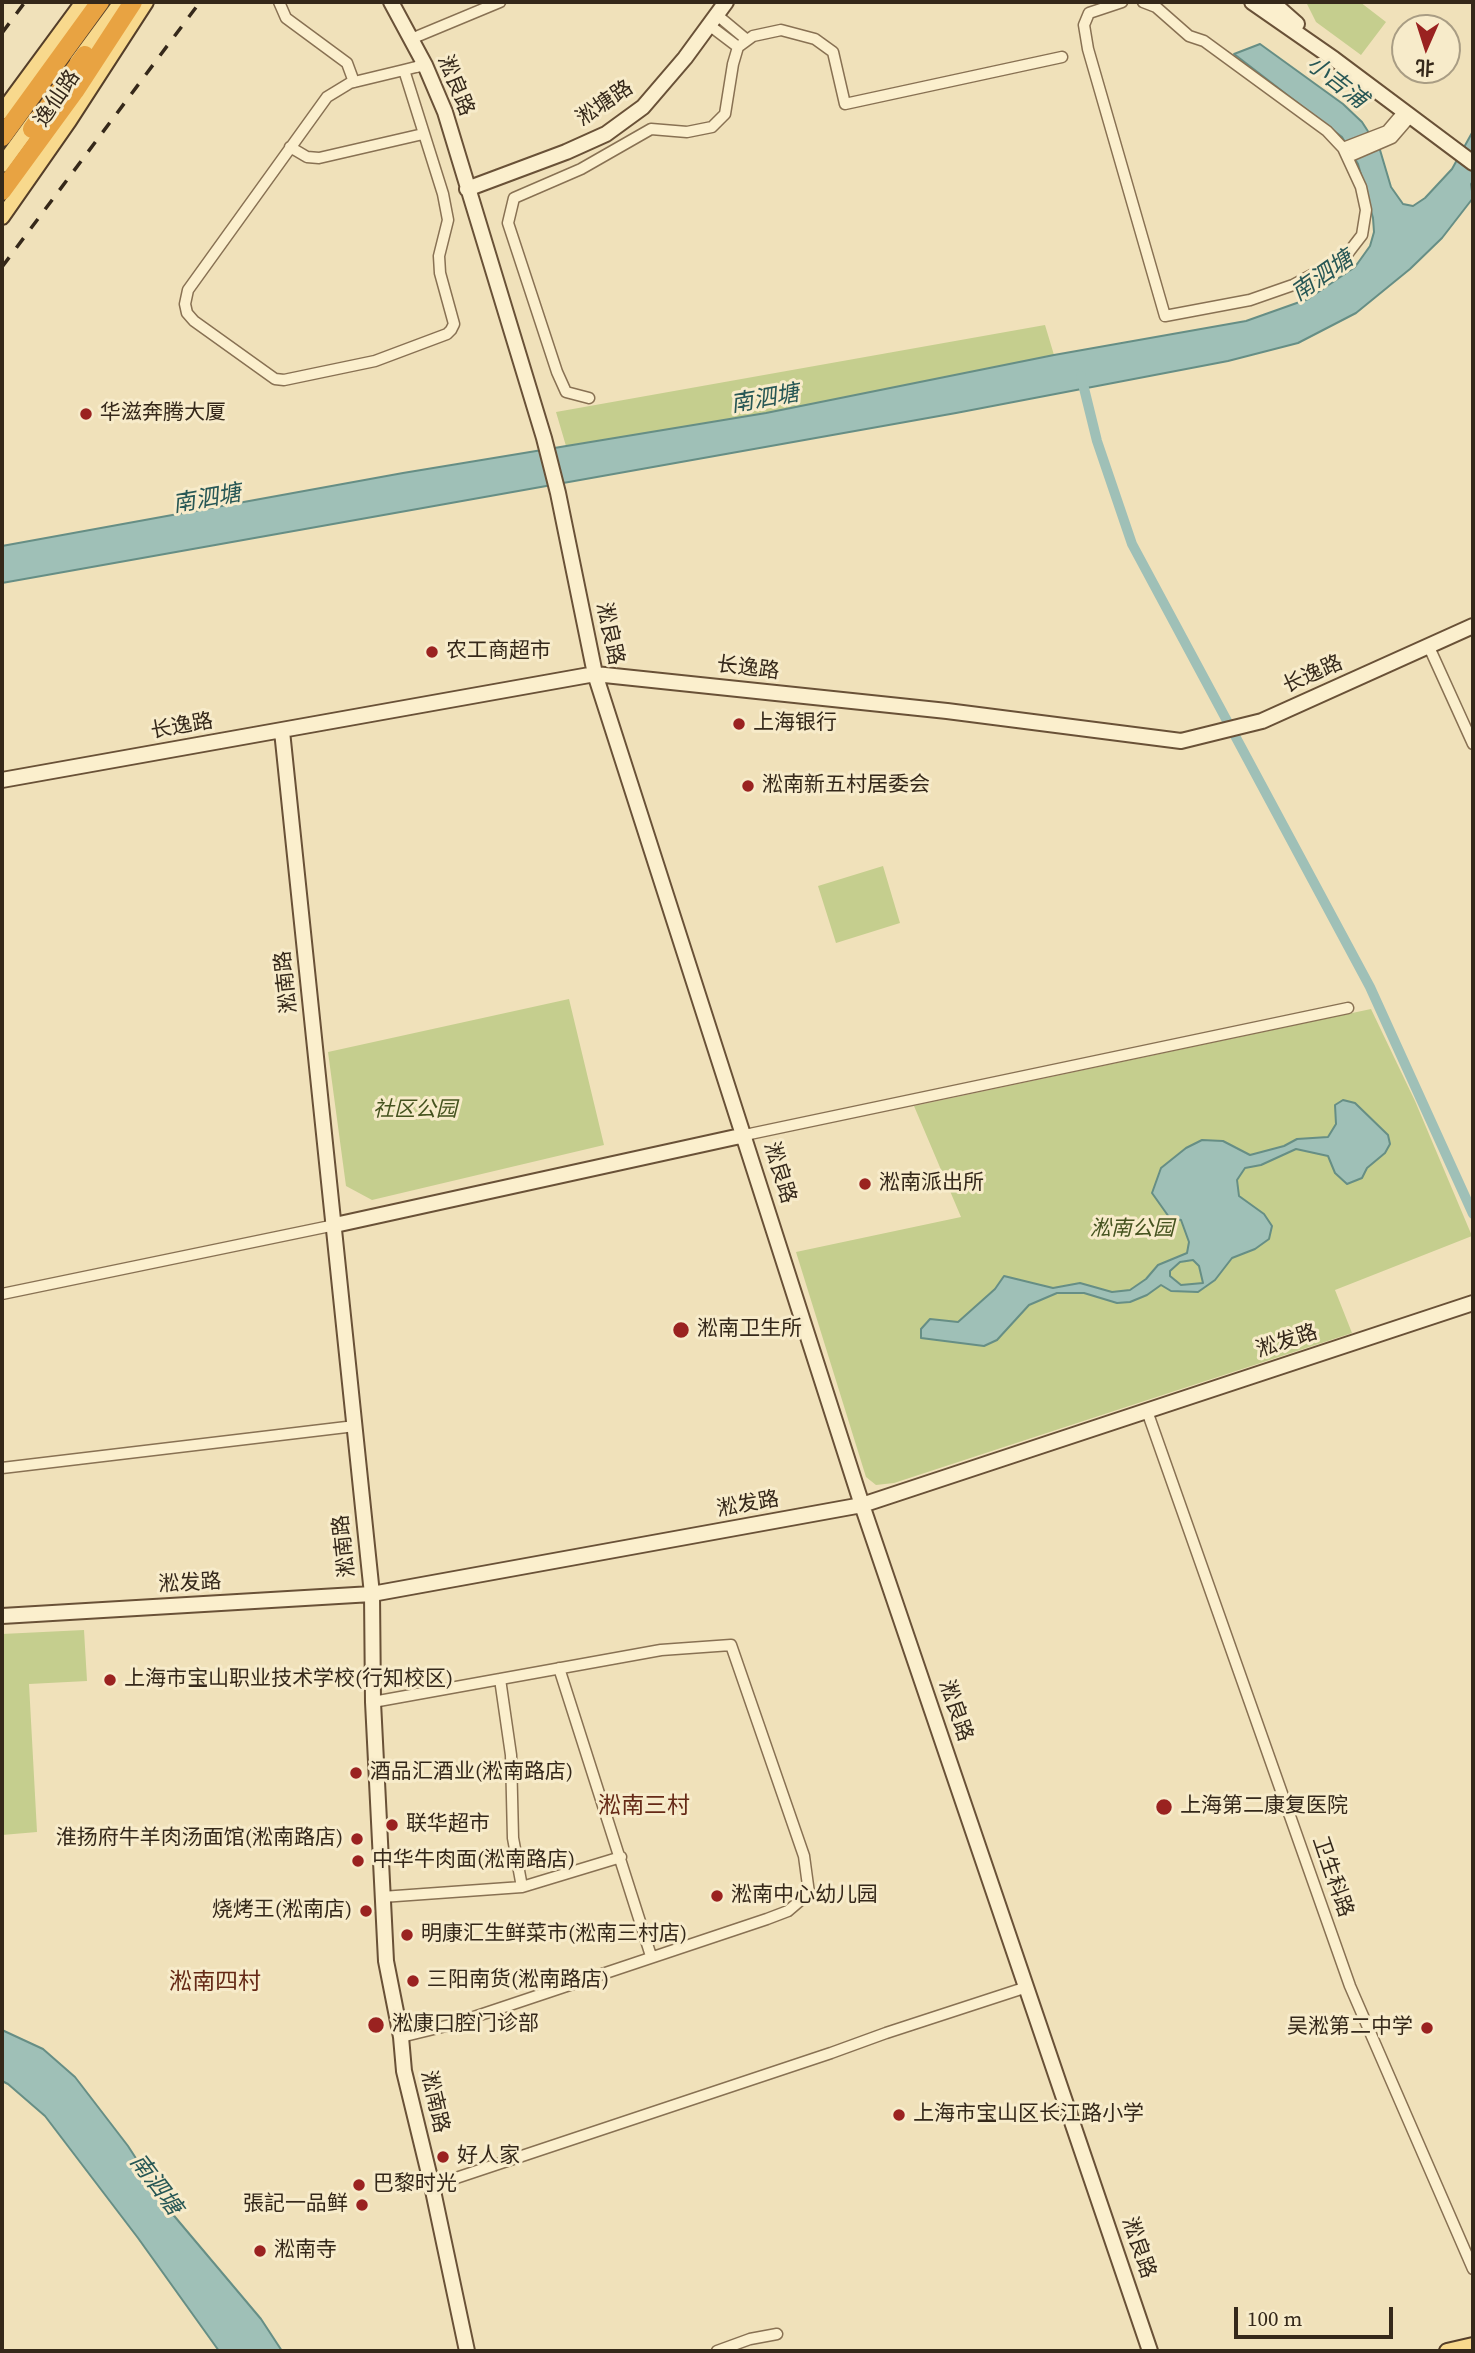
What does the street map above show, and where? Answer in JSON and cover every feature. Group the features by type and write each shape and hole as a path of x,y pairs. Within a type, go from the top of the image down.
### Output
{"highway":[{"path":"2,137 100,2"},
{"path":"2,172 122,2"},
{"path":"2,191 75,92 132,2"}],"main road":[{"name":"逸仙路","path":"2,112 83,2"},
{"name":"逸仙路","path":"2,164 122,2"},
{"name":"逸仙路","path":"2,217 69,121 146,2"},
{"path":"1447,2351 1473,2345"}],"street":[{"path":"279,2 286,18 347,63 354,82"},
{"name":"淞良路","path":"391,2 425,65 445,112 544,438 596,674 862,1505 1150,2351"},
{"path":"411,38 500,2"},
{"name":"淞塘路","path":"467,189 606,134 643,107 726,2"},
{"path":"1122,2 1089,13 1084,25 1088,49 1165,316 1250,300 1293,285 1345,257 1362,235 1366,210 1350,151 1327,131 1204,41 1189,36 1156,7 1143,2"},
{"path":"1252,2 1334,58 1473,163"},
{"path":"1272,2 1334,58"},
{"path":"713,20 743,44"},
{"path":"589,398 566,392 557,372 508,223 514,198 580,169 651,129 687,132 712,127 725,114 733,64 743,44 753,36 781,30 816,39 833,52 845,104 1062,57"},
{"path":"404,70 443,194 447,220 439,256 440,273 454,324 452,330 375,360 279,380 194,321 187,313 185,304 188,290 334,90 354,82 404,70 425,65"},
{"path":"1350,151 1385,136 1392,138 1407,113"},
{"path":"290,147 307,157 319,158 423,134"},
{"name":"长逸路","path":"2,780 596,674 947,711 1181,741 1262,721 1473,626"},
{"path":"1429,647 1473,744"},
{"name":"淞南路","path":"282,731 372,1594 373,1702 386,1961 401,2038 404,2070 467,2351"},
{"path":"2,1294 334,1226 745,1135 1348,1008"},
{"name":"淞发路","path":"2,1616 372,1594 862,1505 1473,1303"},
{"name":"卫生科路","path":"1147,1411 1350,1986 1473,2269"},
{"path":"2,1468 355,1426"},
{"path":"373,1702 661,1650 731,1645 804,1856 809,1893 788,1911 450,2025 401,2038"},
{"path":"559,1668 652,1956"},
{"path":"500,1679 511,1755 513,1838 522,1887"},
{"path":"382,1897 522,1887 621,1857"},
{"path":"432,2186 1027,1987"},
{"path":"717,2351 750,2339 777,2334"}],"green space":[{"path":"1306,2 1360,2 1386,22 1361,55 1316,22"},
{"path":"1045,325 1054,355 766,413 566,446 556,412"},
{"path":"883,866 900,923 836,943 818,886"},
{"name":"社区公园","path":"569,999 604,1145 372,1200 346,1186 328,1052"},
{"name":"淞南公园","path":"1371,1009 1415,1101 1472,1236 1335,1290 1352,1333 894,1483 876,1485 866,1477 796,1252 961,1217 914,1106"},
{"path":"84,1630 87,1681 29,1684 37,1832 2,1835 2,1634"}],"water":[{"path":"1260,44 1343,104 1362,122 1380,150 1391,187 1403,204 1413,206 1425,198 1452,169 1473,131 1473,198 1442,238 1410,269 1356,313 1298,343 1228,361 956,413 2,583 2,546 403,473 766,413 1054,355 1246,321 1308,299 1355,267 1370,246 1374,232 1373,218 1358,164 1342,137 1234,54"},
{"path":"1343,1100 1355,1103 1388,1135 1390,1144 1385,1153 1367,1168 1362,1178 1347,1184 1335,1173 1328,1156 1296,1149 1261,1165 1245,1168 1237,1180 1239,1196 1264,1214 1272,1226 1269,1239 1255,1249 1232,1258 1215,1280 1198,1292 1171,1291 1161,1285 1130,1302 1117,1303 1084,1293 1057,1293 1029,1305 997,1340 984,1346 921,1338 921,1329 930,1319 958,1322 995,1289 1004,1276 1053,1288 1080,1283 1112,1292 1130,1290 1146,1279 1158,1265 1187,1253 1189,1242 1181,1220 1169,1217 1152,1193 1161,1168 1186,1148 1202,1140 1223,1141 1250,1155 1284,1146 1297,1139 1328,1137 1336,1124 1335,1105","holes":["1193,1260 1199,1266 1203,1283 1181,1285 1170,1276 1170,1271 1180,1262"]},
{"path":"2,2030 43,2049 75,2077 128,2146 170,2211 261,2319 282,2351 219,2351 138,2238 45,2116 2,2081"}],"waterway":[{"path":"1081,376 1097,441 1132,544 1370,987 1473,1214"}],"railway":[{"path":"2,33 25,2"},
{"path":"2,267 200,2"}],"place":[{"name":"华滋奔腾大厦","path":"86,414"},
{"name":"农工商超市","path":"432,652"},
{"name":"上海银行","path":"739,724"},
{"name":"淞南新五村居委会","path":"748,786"},
{"name":"淞南派出所","path":"865,1184"},
{"name":"淞南卫生所","path":"681,1330"},
{"name":"上海市宝山职业技术学校(行知校区)","path":"110,1680"},
{"name":"酒品汇酒业(淞南路店)","path":"356,1773"},
{"name":"上海第二康复医院","path":"1164,1807"},
{"name":"联华超市","path":"392,1825"},
{"name":"淮扬府牛羊肉汤面馆(淞南路店)","path":"357,1839"},
{"name":"中华牛肉面(淞南路店)","path":"358,1861"},
{"name":"淞南中心幼儿园","path":"717,1896"},
{"name":"烧烤王(淞南店)","path":"366,1911"},
{"name":"明康汇生鲜菜市(淞南三村店)","path":"407,1935"},
{"name":"三阳南货(淞南路店)","path":"413,1981"},
{"name":"淞康口腔门诊部","path":"376,2025"},
{"name":"吴淞第二中学","path":"1427,2028"},
{"name":"上海市宝山区长江路小学","path":"899,2115"},
{"name":"好人家","path":"443,2157"},
{"name":"巴黎时光","path":"359,2185"},
{"name":"張記一品鲜","path":"362,2205"},
{"name":"淞南寺","path":"260,2251"}],"district":[{"name":"淞南三村","path":"644,1807"},
{"name":"淞南四村","path":"215,1983"}],"water label":[{"name":"小吉浦","path":"1336,83"},
{"name":"南泗塘","path":"1323,277"},
{"name":"南泗塘","path":"765,400"},
{"name":"南泗塘","path":"207,500"},
{"name":"南泗塘","path":"155,2185"}]}
